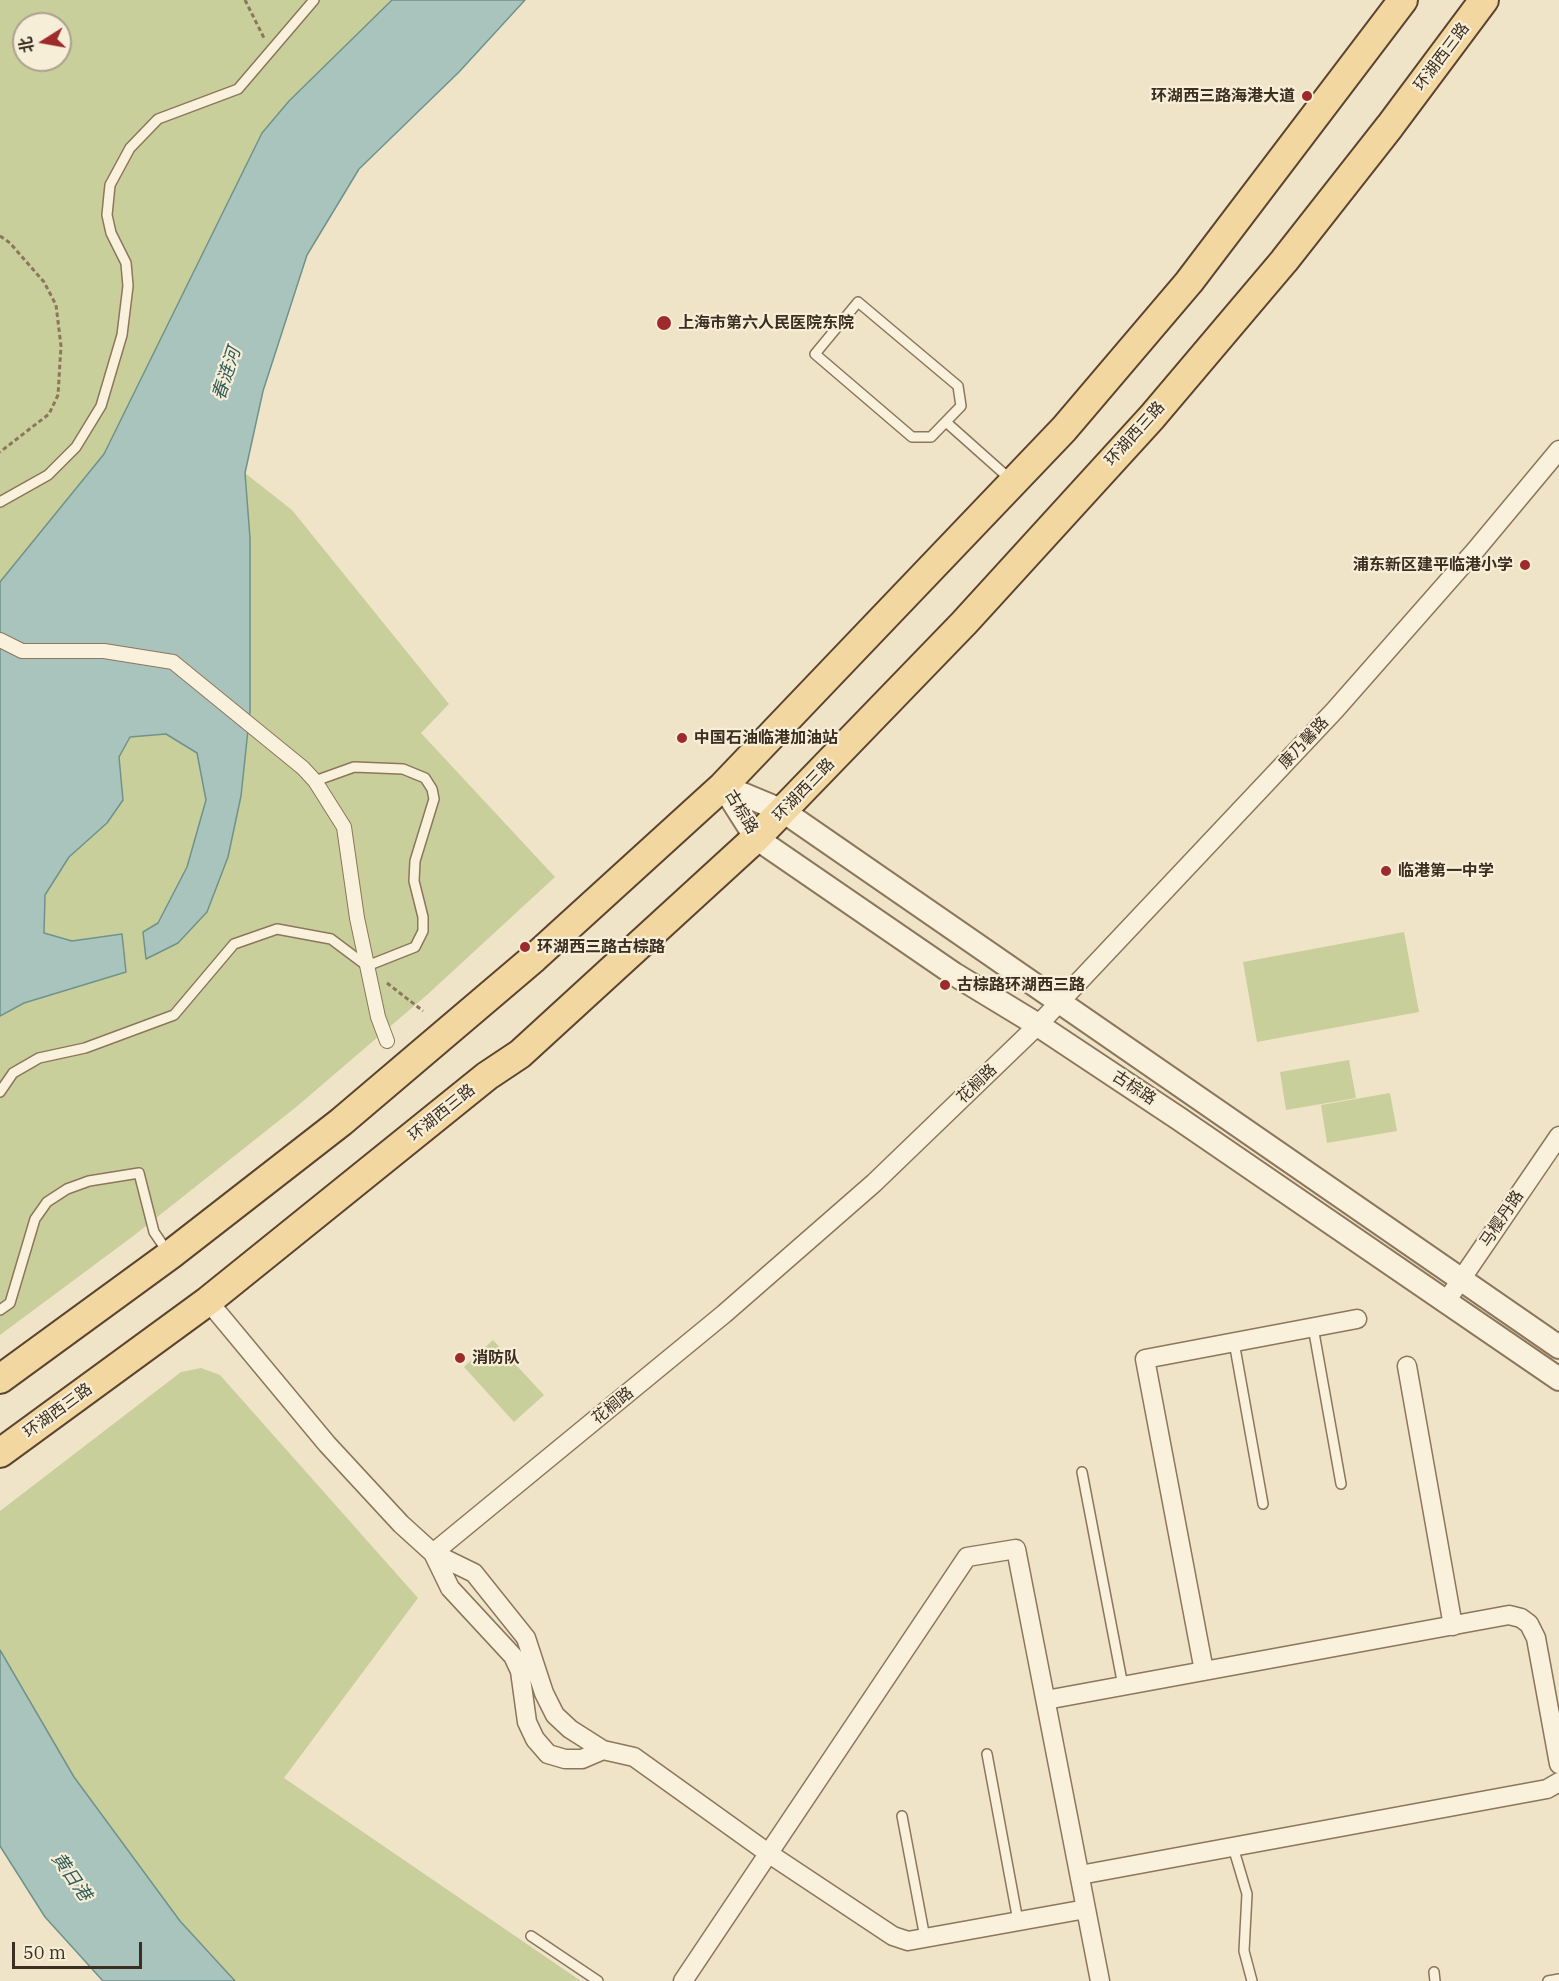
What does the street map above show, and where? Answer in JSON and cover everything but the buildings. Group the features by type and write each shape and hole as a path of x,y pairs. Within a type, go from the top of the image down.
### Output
{"main road":[{"path":"0,1379 170,1256 341,1122 481,1003 723,786 1064,429 1189,282 1403,0"},
{"name":"环湖西三路","path":"0,1453 208,1301 487,1076 520,1054 756,838 964,623 1152,417 1284,261 1485,0"}],"street":[{"name":"康乃馨路","path":"1038,1025 1335,710 1474,552 1559,450"},
{"path":"0,640 22,651 104,651 173,662 303,768 315,781 344,827 357,918 378,1017 387,1041"},
{"name":"古棕路","path":"723,786 783,811 846,857 1062,1002 1559,1347"},
{"name":"古棕路","path":"723,786 756,838 954,974 1038,1025 1178,1118 1559,1379"},
{"name":"花榈路","path":"433,1553 724,1314 874,1183 1038,1025"},
{"name":"马樱丹路","path":"1445,1303 1559,1136"},
{"path":"208,1301 327,1444 401,1524 433,1553 474,1573 526,1638 544,1693 555,1715 570,1729 603,1750 634,1757 768,1853 892,1936 908,1941 1086,1909"},
{"path":"1204,1671 1145,1359 1357,1319"},
{"path":"1407,1366 1453,1626"},
{"path":"683,1981 967,1557 1016,1549 1100,1981"},
{"path":"433,1553 450,1588 513,1656 520,1671 527,1722 535,1739 548,1754 565,1759 582,1759 603,1750"},
{"path":"1046,1700 1509,1615 1521,1618 1529,1624 1536,1638 1559,1764"},
{"path":"1080,1875 1547,1789 1559,1782"}],"lane":[{"path":"0,502 48,475 75,447 101,406 122,335 128,286 126,262 111,233 107,215 110,185 130,148 158,119 238,89 314,0"},
{"path":"858,302 958,386 961,406 946,422 931,437 912,437 815,354 858,302"},
{"path":"946,422 1014,483"},
{"path":"0,1092 13,1072 39,1058 86,1048 174,1015 234,944 277,929 331,939 367,966 415,947 423,931 423,917 414,880 415,861 434,799 432,789 425,778 403,769 354,767 315,781"},
{"path":"0,1310 10,1303 35,1219 47,1202 67,1189 89,1181 139,1173 154,1232 170,1256"},
{"path":"1313,1327 1341,1484"},
{"path":"1233,1342 1263,1504"},
{"path":"1082,1472 1123,1686"},
{"path":"987,1754 1018,1921"},
{"path":"903,1815 925,1938"},
{"path":"1233,1847 1247,1894 1244,1951 1252,1981"},
{"path":"531,1936 598,1981"},
{"path":"1548,1981 1559,1979"}],"path":[{"path":"245,0 270,50"},
{"path":"0,236 10,243 44,282 56,305 61,346 58,395 49,414 0,452"},
{"path":"367,966 423,1011"}],"green space":[{"path":"0,0 392,0 289,101 262,133 104,454 0,582"},
{"path":"245,473 292,510 449,704 421,733 555,877 428,994 295,1108 132,1237 0,1335 0,1016 23,1003 126,972 122,934 72,941 44,934 45,895 69,857 107,823 123,800 119,757 130,737 166,734 197,753 206,800 187,867 158,923 143,932 146,959 178,943 207,912 228,857 241,796 250,711 250,538"},
{"path":"1404,932 1419,1012 1257,1042 1243,962"},
{"path":"1349,1060 1356,1098 1286,1110 1280,1072"},
{"path":"1390,1093 1397,1131 1327,1143 1321,1105"},
{"path":"493,1340 544,1395 514,1422 464,1367"},
{"path":"201,1368 220,1375 418,1598 284,1778 581,1981 235,1981 180,1921 73,1777 0,1650 0,1511 181,1372"}],"water":[{"name":"春涟河","path":"392,0 525,0 459,72 359,169 307,255 263,391 245,473 250,538 250,711 241,796 228,857 207,912 178,943 146,959 143,932 158,923 187,867 206,800 197,753 166,734 130,737 119,757 123,800 107,823 69,857 45,895 44,933 72,941 122,934 126,972 24,1003 0,1016 0,582 104,454 262,133 289,101"},
{"name":"黄日港","path":"0,1650 74,1777 180,1921 235,1981 103,1981 45,1917 0,1846"}],"place":[{"name":"环湖西三路海港大道","path":"1307,96"},
{"name":"上海市第六人民医院东院","path":"664,323"},
{"name":"浦东新区建平临港小学","path":"1525,565"},
{"name":"中国石油临港加油站","path":"682,738"},
{"name":"临港第一中学","path":"1386,871"},
{"name":"环湖西三路古棕路","path":"525,947"},
{"name":"古棕路环湖西三路","path":"945,985"},
{"name":"消防队","path":"460,1358"}]}
